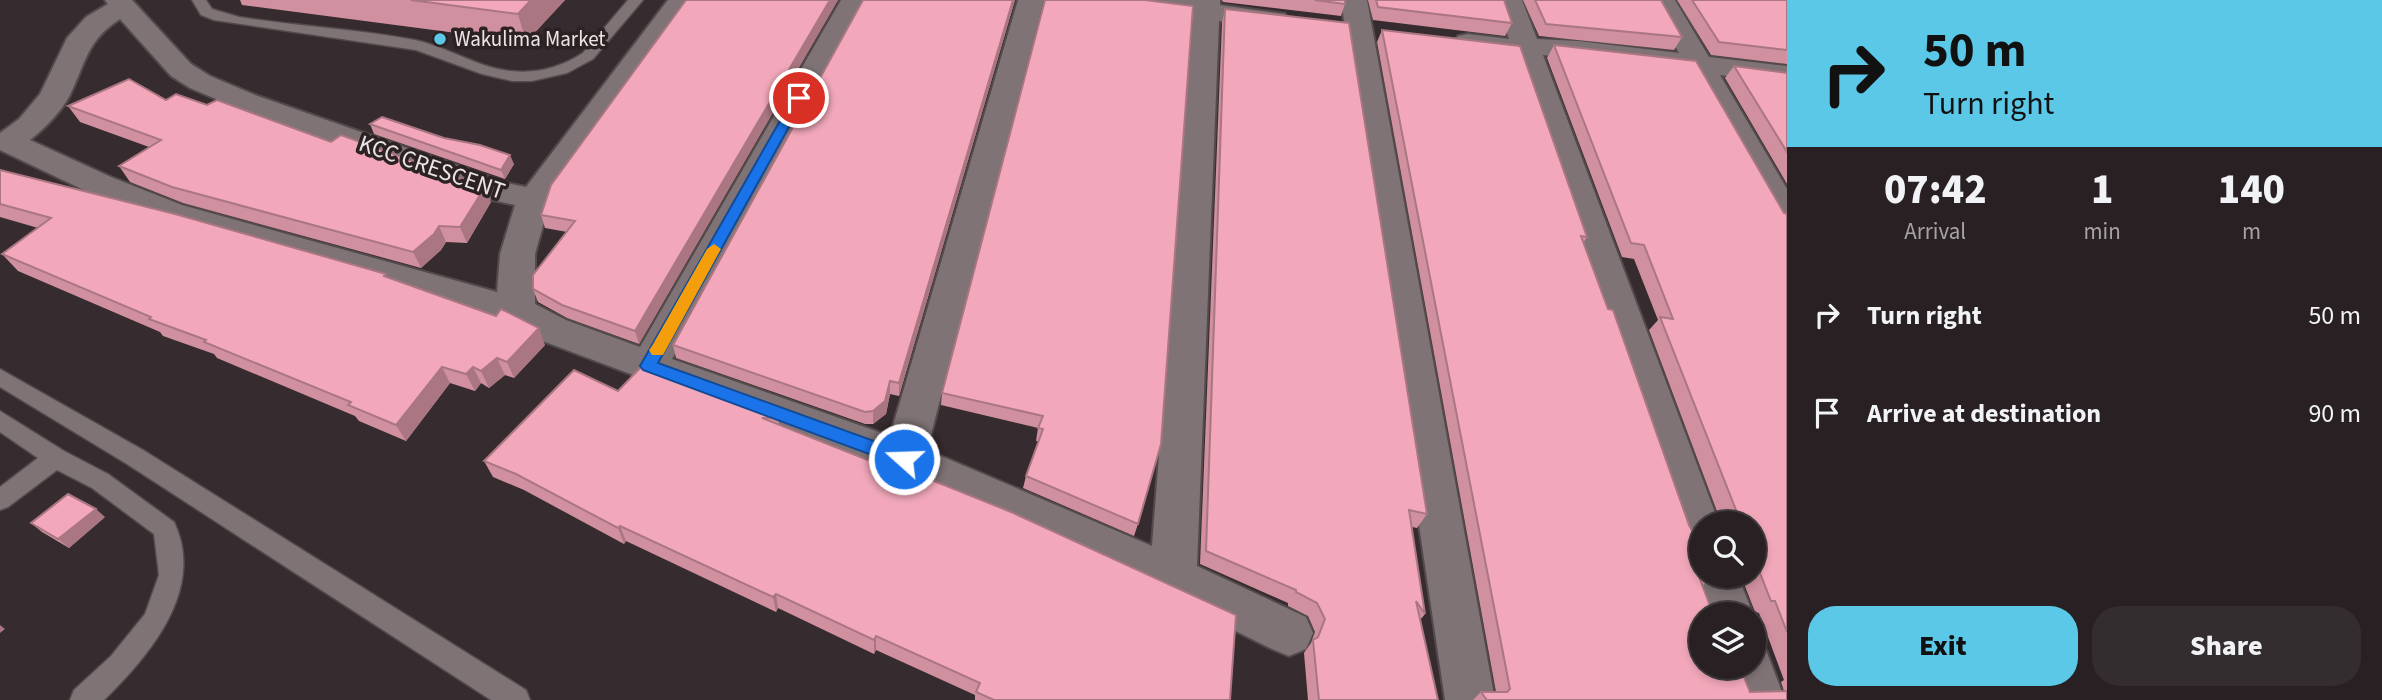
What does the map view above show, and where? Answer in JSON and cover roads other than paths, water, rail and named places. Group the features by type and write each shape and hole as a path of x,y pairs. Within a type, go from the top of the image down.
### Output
{"street":[{"path":"534,199 681,0"},
{"path":"649,366 854,0"},
{"path":"904,459 1031,0"},
{"path":"1122,0 1207,6 1303,23"},
{"path":"1510,0 1692,511"},
{"path":"1662,0 1787,217"},
{"path":"4,144 30,125 54,97 77,44 95,23 120,3"},
{"name":"KCC CRESCENT","path":"120,3 181,70 200,82 245,101 500,192 534,199 527,213 515,271 517,311"},
{"path":"1173,577 1207,6"},
{"path":"1357,22 1471,700"},
{"path":"1437,38 1527,49 1546,46 1578,48 1787,75"},
{"path":"4,144 105,188 193,220 411,279 517,311 553,330 904,459 1173,577 1289,633"},
{"path":"1752,679 1760,700"}],"lane":[{"path":"198,0 206,12 214,16 419,45 491,72 527,77 560,71 588,56 636,0"},
{"path":"0,377 135,457 516,700"},
{"path":"0,420 56,458 100,481 165,529 172,575 155,621 121,665 84,700"},
{"path":"0,500 56,458"}],"place":[{"name":"Wakulima Market","path":"440,39"}]}
